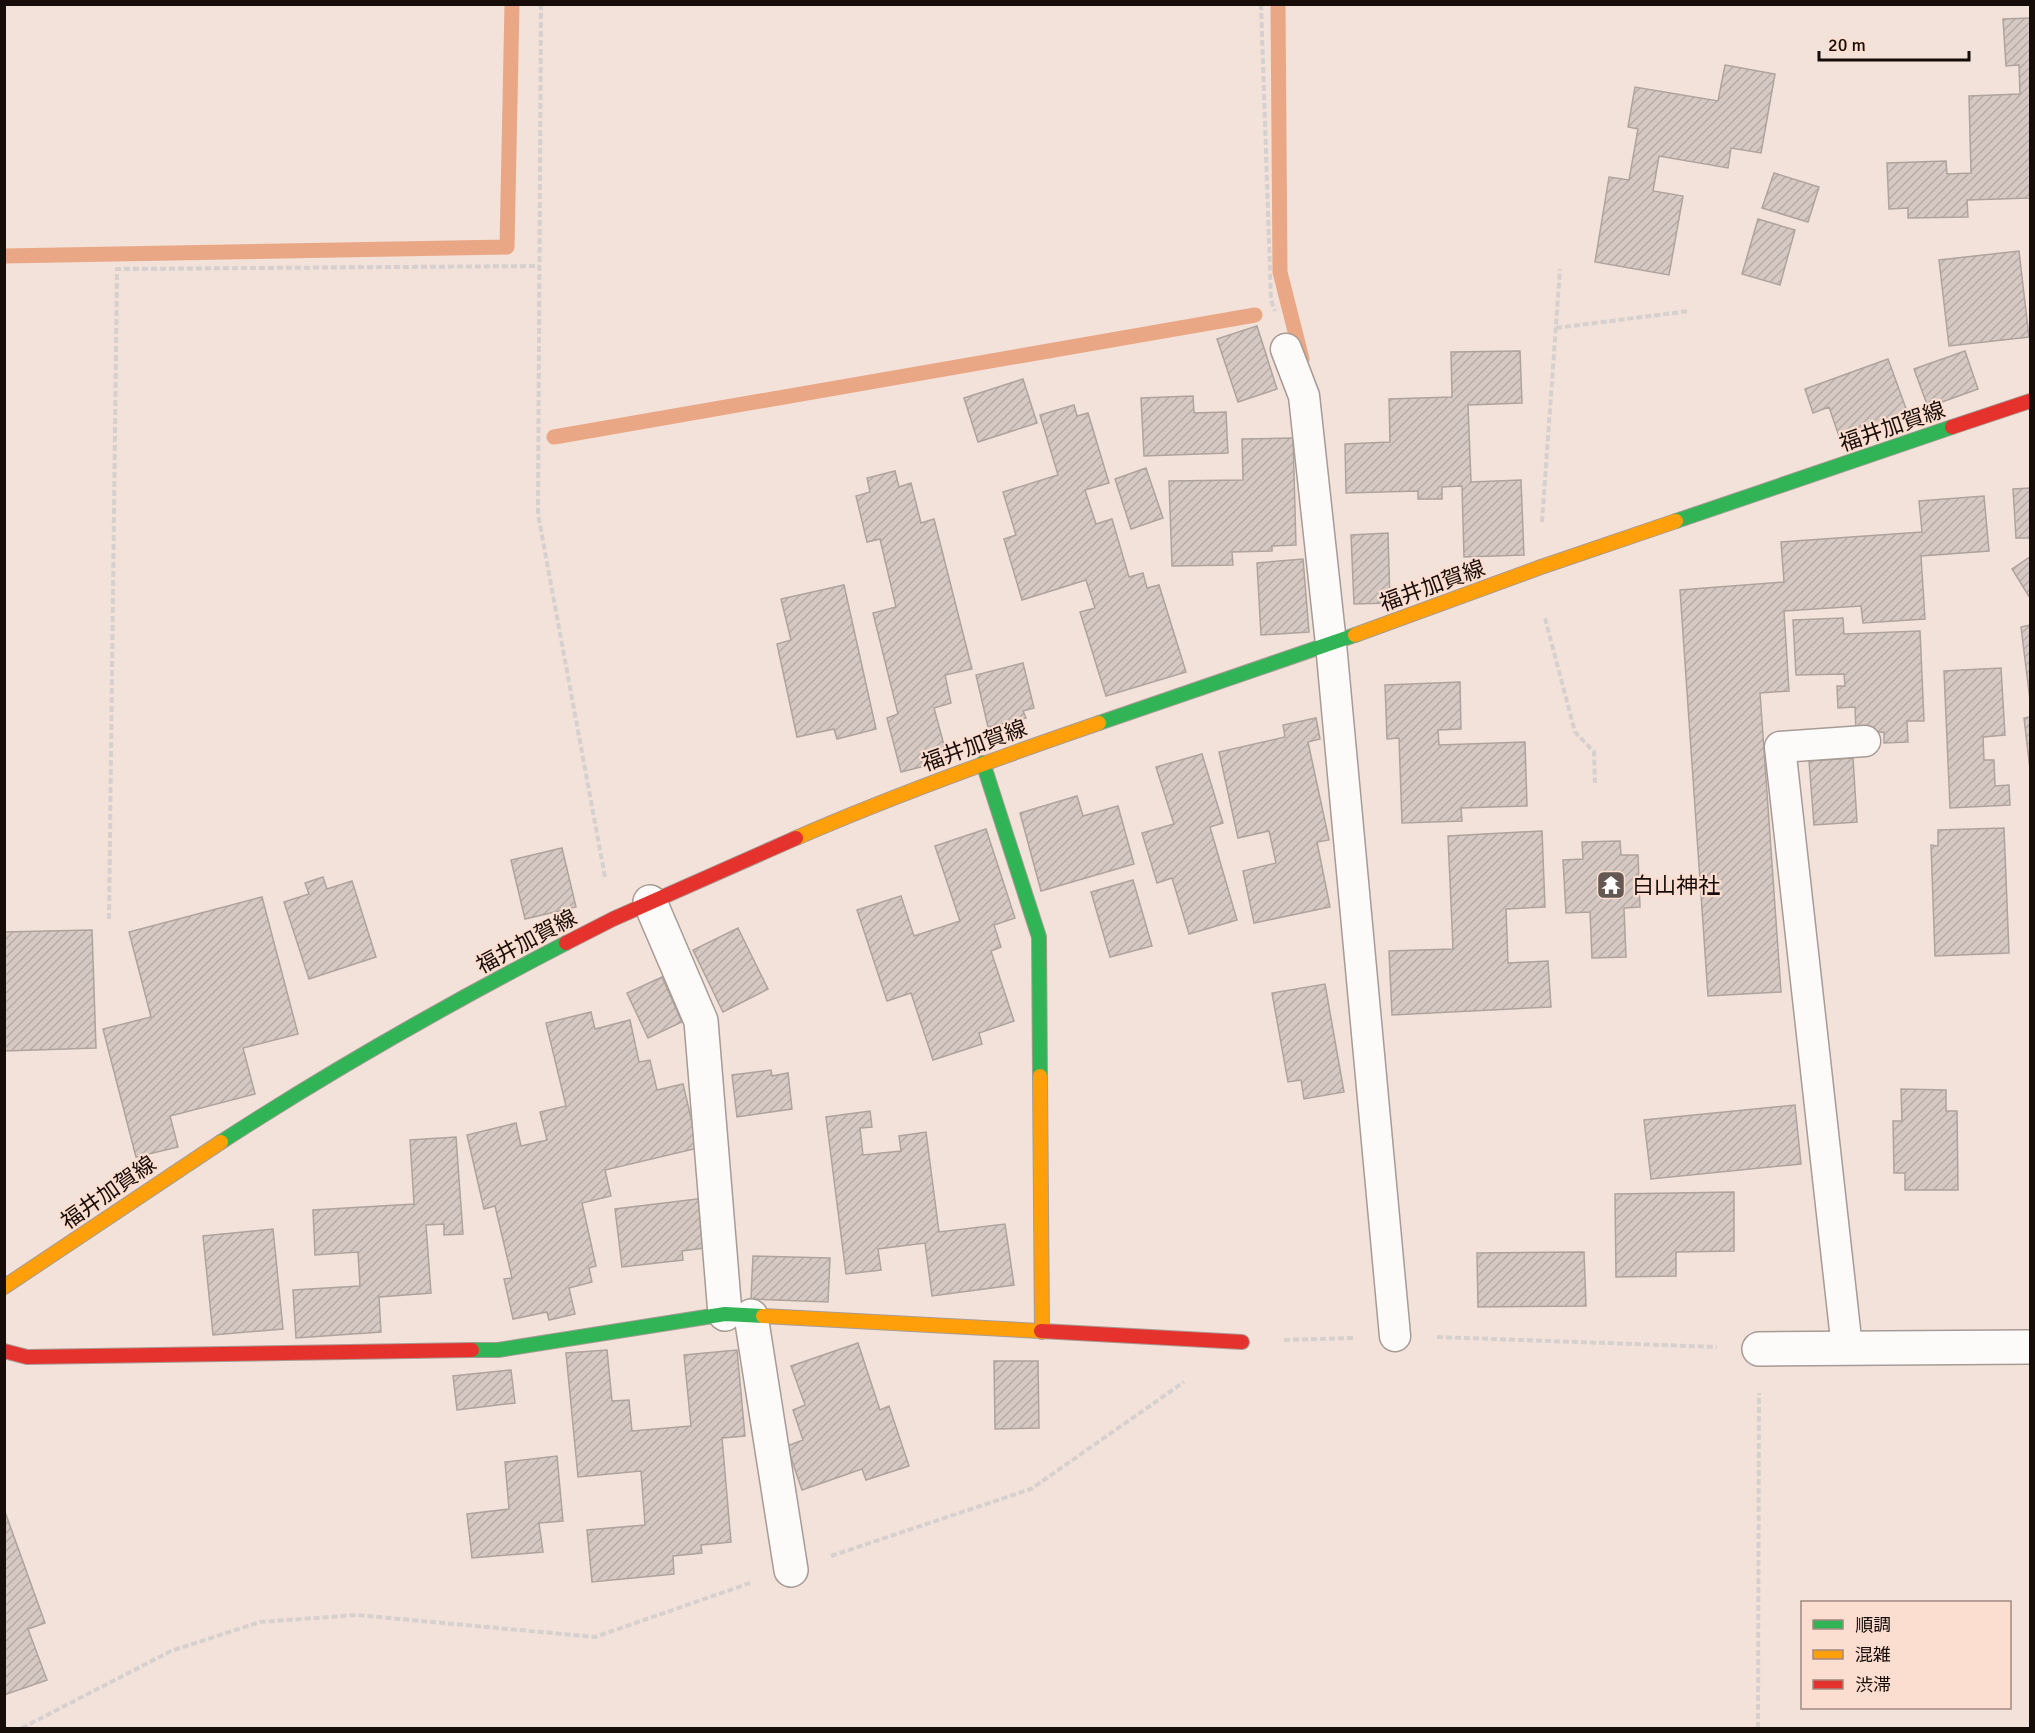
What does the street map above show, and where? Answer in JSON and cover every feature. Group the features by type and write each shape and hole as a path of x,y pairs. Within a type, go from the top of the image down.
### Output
{"main road":[{"name":"福井加賀線","path":"4,1287 182,1167 291,1097 503,976 613,919 869,806 983,763 1331,644 1541,567 2031,401"},
{"path":"983,763 1039,937 1042,1332"},
{"path":"4,1351 27,1357 498,1350 738,1315 1242,1342"}],"street":[{"path":"650,902 701,1021 738,1315 791,1570"},
{"path":"1759,1349 2031,1347"}],"lane":[{"path":"1286,349 1304,396 1331,644 1395,1336"},
{"path":"1847,1347 1780,747 1865,741"}],"path":[{"path":"541,4 538,514 613,919"},
{"path":"1261,4 1271,300 1286,349"},
{"path":"109,919 117,269 538,266"},
{"path":"1541,567 1560,269"},
{"path":"1556,328 1689,311"},
{"path":"1545,618 1575,732 1594,752 1595,783"},
{"path":"22,1728 171,1651 260,1622 357,1615 595,1637 1031,1489 1242,1342 1395,1336 1759,1349 1758,1728"}],"building":[{"path":"2030,18 2030,198 1967,200 1968,217 1908,218 1908,208 1889,209 1887,163 1946,161 1947,174 1971,173 1969,96 2020,94 2019,65 2006,66 2003,19"},
{"path":"1725,65 1775,74 1761,153 1731,148 1728,168 1659,156 1653,191 1683,196 1669,275 1595,262 1609,177 1629,180 1638,129 1628,127 1635,87 1718,101"},
{"path":"1774,173 1819,187 1808,222 1762,208"},
{"path":"1758,219 1795,230 1780,285 1742,274"},
{"path":"2019,251 2029,337 1949,346 1939,260"},
{"path":"1257,326 1277,389 1238,402 1217,339"},
{"path":"1520,351 1522,403 1468,405 1471,482 1521,480 1524,555 1464,557 1462,486 1442,487 1442,499 1418,499 1418,491 1346,493 1345,444 1390,442 1389,399 1452,397 1451,352"},
{"path":"1965,351 1978,389 1928,407 1914,369"},
{"path":"1888,359 1908,414 1840,439 1829,407 1813,413 1805,389"},
{"path":"1023,379 1037,423 978,442 964,398"},
{"path":"1193,396 1194,413 1226,412 1228,453 1144,456 1141,398"},
{"path":"1074,405 1077,416 1088,413 1109,483 1085,490 1096,524 1112,519 1129,577 1143,573 1147,588 1159,585 1186,672 1106,696 1080,612 1095,608 1086,580 1022,600 1004,539 1016,535 1003,492 1058,475 1040,415"},
{"path":"1293,438 1296,545 1272,546 1272,551 1232,552 1233,565 1172,566 1169,481 1243,480 1242,439"},
{"path":"1146,468 1163,518 1131,529 1115,479"},
{"path":"895,471 899,487 911,483 921,523 934,519 972,669 945,675 951,703 934,708 948,760 901,772 887,718 898,714 873,613 896,607 880,539 867,542 856,496 870,492 867,478"},
{"path":"2030,488 2030,538 2016,538 2013,489"},
{"path":"1984,496 1989,551 1921,556 1925,619 1863,623 1861,606 1784,611 1789,691 1760,693 1781,992 1708,996 1680,590 1784,582 1781,542 1922,532 1919,501"},
{"path":"1388,533 1390,603 1354,604 1351,535"},
{"path":"2030,557 2030,598 2012,569"},
{"path":"1303,559 1309,632 1261,635 1257,563"},
{"path":"844,585 876,729 837,739 834,729 797,737 777,644 791,640 781,599"},
{"path":"1843,618 1844,634 1920,631 1924,721 1907,721 1908,742 1884,743 1884,732 1856,733 1855,707 1838,708 1837,686 1845,686 1844,674 1796,675 1793,620"},
{"path":"2030,625 2030,700 2021,627"},
{"path":"1023,663 1034,708 1023,711 1026,718 988,727 976,675"},
{"path":"2001,668 2005,735 1983,737 1984,760 1994,760 1995,786 2009,785 2010,805 1950,808 1944,671"},
{"path":"1460,682 1461,729 1438,730 1439,745 1525,742 1527,806 1461,808 1462,821 1402,823 1399,738 1387,739 1385,685"},
{"path":"2030,717 2030,769 2024,718"},
{"path":"1316,718 1320,739 1308,742 1329,840 1317,842 1330,907 1254,923 1243,871 1276,863 1269,831 1238,838 1219,752 1285,737 1283,725"},
{"path":"1202,754 1223,823 1210,827 1237,920 1189,934 1172,878 1157,883 1142,833 1174,824 1156,767"},
{"path":"1853,758 1857,822 1814,825 1809,761"},
{"path":"1077,796 1083,816 1118,806 1134,864 1041,891 1020,813"},
{"path":"2004,828 2009,953 1935,956 1931,845 1938,846 1938,830"},
{"path":"986,829 1015,918 994,925 1001,947 991,951 1014,1021 979,1033 982,1044 933,1060 911,993 887,1001 857,910 901,896 914,936 960,921 935,846"},
{"path":"1542,831 1545,907 1506,909 1508,963 1548,961 1551,1007 1392,1015 1389,951 1453,949 1448,836"},
{"path":"1620,841 1621,855 1638,855 1640,907 1624,908 1626,957 1592,958 1590,912 1566,913 1563,860 1583,859 1582,842"},
{"path":"562,848 576,907 525,919 511,860"},
{"path":"323,877 327,889 352,881 376,957 309,979 284,902 309,894 305,883"},
{"path":"1133,880 1152,946 1110,957 1091,892"},
{"path":"262,897 298,1034 243,1048 255,1094 170,1116 178,1147 136,1157 103,1029 151,1017 129,932"},
{"path":"738,928 768,989 723,1012 693,950"},
{"path":"92,930 96,1048 4,1051 4,932"},
{"path":"662,977 682,1022 648,1038 627,993"},
{"path":"1325,984 1344,1092 1304,1099 1301,1080 1288,1082 1272,993"},
{"path":"591,1012 595,1029 630,1020 639,1062 650,1060 657,1090 683,1084 698,1148 605,1170 611,1196 582,1203 596,1266 589,1268 592,1282 569,1288 575,1314 549,1320 547,1312 513,1319 504,1279 512,1278 495,1206 484,1209 467,1135 516,1123 521,1146 547,1140 540,1112 566,1106 546,1023"},
{"path":"771,1070 772,1076 788,1073 792,1109 737,1117 732,1075"},
{"path":"1901,1089 1946,1090 1946,1111 1957,1111 1958,1190 1905,1190 1905,1173 1894,1173 1893,1121 1902,1121"},
{"path":"1795,1105 1801,1164 1651,1179 1644,1120"},
{"path":"870,1111 872,1127 860,1128 863,1155 901,1151 899,1136 926,1132 939,1232 1005,1224 1014,1285 932,1296 925,1243 878,1249 881,1270 846,1274 826,1117"},
{"path":"456,1137 463,1234 444,1235 444,1224 426,1225 431,1293 379,1297 381,1332 296,1338 293,1290 360,1286 358,1252 315,1255 313,1210 414,1204 410,1140"},
{"path":"1734,1192 1734,1251 1676,1252 1676,1276 1616,1277 1615,1194"},
{"path":"705,1198 712,1247 682,1251 683,1260 622,1267 615,1209"},
{"path":"273,1229 283,1329 213,1335 203,1236"},
{"path":"1584,1252 1586,1306 1478,1307 1477,1253"},
{"path":"753,1256 830,1258 828,1302 751,1299"},
{"path":"858,1343 880,1410 889,1406 909,1466 866,1480 862,1469 802,1490 787,1446 803,1440 793,1410 805,1405 791,1366"},
{"path":"607,1350 612,1401 629,1400 632,1431 691,1426 684,1355 737,1350 745,1436 722,1438 731,1542 701,1545 702,1553 673,1556 674,1574 592,1582 587,1530 645,1525 641,1471 578,1477 566,1353"},
{"path":"994,1361 1038,1361 1039,1428 995,1429"},
{"path":"511,1370 515,1403 457,1410 453,1376"},
{"path":"557,1456 563,1521 539,1523 543,1552 472,1558 467,1514 509,1509 505,1462"},
{"path":"4,1509 45,1623 28,1629 47,1680 4,1695"}],"waterway":[{"path":"4,256 507,247 512,4"},
{"path":"1278,4 1280,272 1302,359"},
{"path":"554,437 1255,315"}],"traffic: fast":[{"path":"1676,521 1952,427"},
{"path":"1099,723 1355,635"},
{"path":"983,763 1039,937 1040,1076"},
{"path":"221,1142 391,1038 566,943"},
{"path":"472,1350 498,1350 725,1314 763,1316"}],"traffic: slow":[{"path":"1355,635 1541,567 1676,521"},
{"path":"796,838 946,777 1099,723"},
{"path":"1040,1076 1042,1332"},
{"path":"4,1287 221,1142"},
{"path":"763,1316 1041,1331"}],"traffic: jam":[{"path":"1952,427 2030,401"},
{"path":"566,943 613,919 796,838"},
{"path":"1041,1331 1242,1342"},
{"path":"4,1351 27,1357 472,1350"}],"place":[{"name":"白山神社","path":"1611,885"}]}
